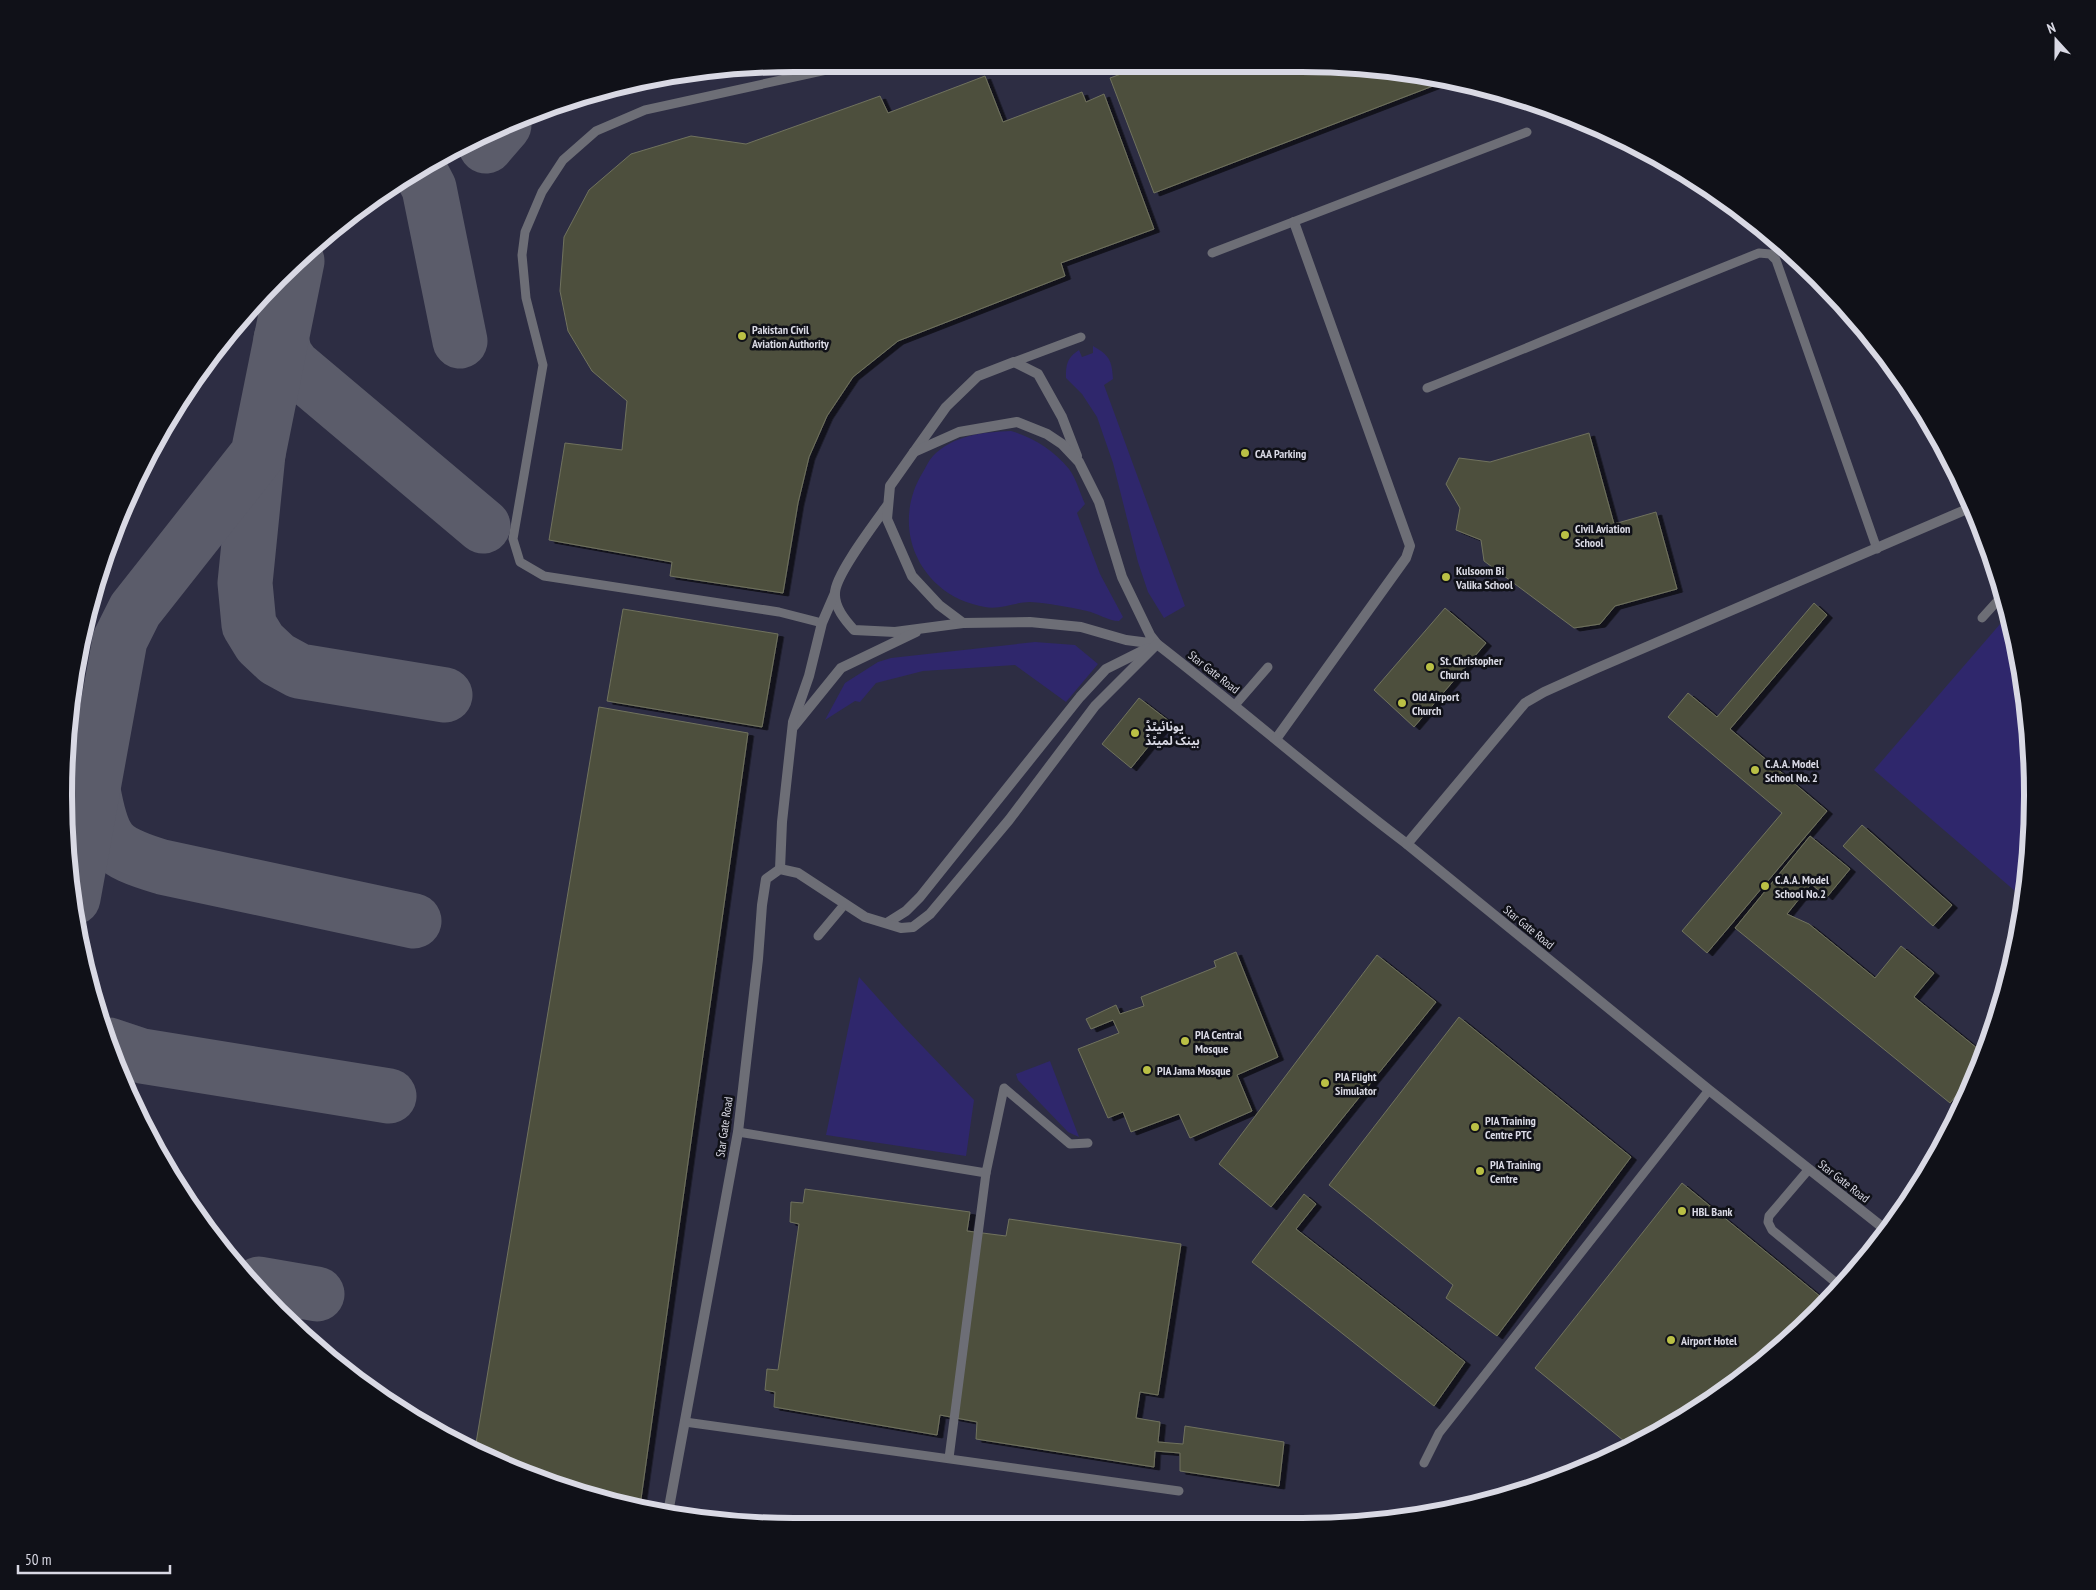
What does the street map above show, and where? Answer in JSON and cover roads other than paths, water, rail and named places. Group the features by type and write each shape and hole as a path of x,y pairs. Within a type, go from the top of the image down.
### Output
{"street":[{"path":"1276,739 1406,558 1410,546 1294,222"},
{"path":"963,623 939,605 912,576 887,519 890,486 946,407 978,376 1014,362 1038,374 1062,417 1098,502 1122,577 1150,635 1157,644"},
{"path":"914,452 960,432 1016,422 1047,434 1062,444 1080,462"},
{"path":"888,504 840,577 822,623 793,728 782,822 780,869 798,873 865,917 901,928 913,927 930,914 1009,820 1095,706 1157,644"},
{"path":"1407,844 1525,703 1544,692 1595,669 1965,510"},
{"path":"835,593 841,614 854,630 895,632 963,623 1038,622 1081,627 1126,640 1157,644"},
{"path":"793,728 840,668 926,628"},
{"path":"887,924 920,897 1080,697 1106,669 1157,644"},
{"name":"Star Gate Road","path":"1157,644 1235,705 1709,1090 1881,1226"},
{"name":"Star Gate Road","path":"669,1506 738,1132 766,880 780,869"}],"lane":[{"path":"817,72 645,110 596,131 563,160 542,192 525,232 522,255 526,298 543,365 513,539 520,562 544,576 779,612 822,623"},
{"path":"1212,253 1527,132"},
{"path":"1427,388 1759,253 1770,254 1776,260 1877,549"},
{"path":"1014,362 1081,337"},
{"path":"1982,618 1997,601"},
{"path":"1235,705 1268,667"},
{"path":"818,936 844,905"},
{"path":"949,1458 986,1173 1004,1088 1070,1144 1088,1143"},
{"path":"1424,1463 1439,1433 1709,1090"},
{"path":"738,1132 986,1173"},
{"path":"1809,1169 1769,1216 1768,1222 1772,1230 1834,1281"},
{"path":"685,1422 1179,1491"}],"place":[{"name":"Pakistan Civil Aviation Authority","path":"742,336"},
{"name":"CAA Parking","path":"1245,453"},
{"name":"Civil Aviation School","path":"1565,535"},
{"name":"Kulsoom Bi Valika School","path":"1446,577"},
{"name":"St. Christopher Church","path":"1430,667"},
{"name":"Old Airport Church","path":"1402,703"},
{"name":"یونائیٹڈ بینک لمیٹڈ","path":"1135,733"},
{"name":"C.A.A. Model School No. 2","path":"1755,770"},
{"name":"C.A.A. Model School No.2","path":"1765,886"},
{"name":"PIA Central Mosque","path":"1185,1041"},
{"name":"PIA Jama Mosque","path":"1147,1070"},
{"name":"PIA Flight Simulator","path":"1325,1083"},
{"name":"PIA Training Centre PTC","path":"1475,1127"},
{"name":"PIA Training Centre","path":"1480,1171"},
{"name":"HBL Bank","path":"1682,1211"},
{"name":"Airport Hotel","path":"1671,1340"}]}
